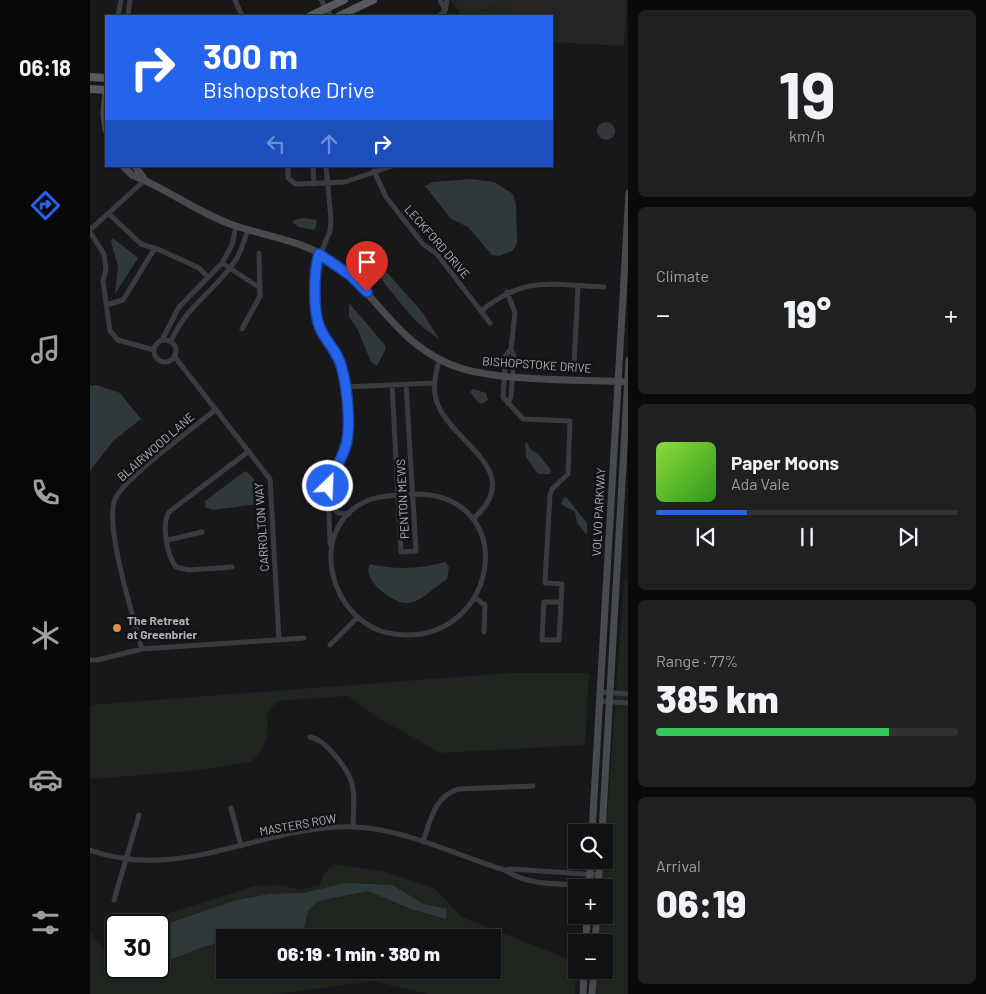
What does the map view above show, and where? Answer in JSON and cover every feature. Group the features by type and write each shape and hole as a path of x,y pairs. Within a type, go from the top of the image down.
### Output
{"main road":[{"path":"312,15 344,0"},
{"path":"340,15 372,0"},
{"path":"90,77 105,78"},
{"path":"90,89 105,89"},
{"path":"105,102 105,122"},
{"name":"BISHOPSTOKE DRIVE","path":"124,167 132,175 202,211 236,226 305,246 319,254 350,275 408,339 440,359 473,371 509,376 628,382"},
{"name":"BISHOPSTOKE DRIVE","path":"136,167 145,180"},
{"name":"VOLVO PARKWAY","path":"592,824 628,193"},
{"name":"VOLVO PARKWAY","path":"602,824 628,360"},
{"path":"590,869 590,879"},
{"path":"599,869 599,879"},
{"path":"583,994 584,979"},
{"path":"592,994 593,979"}],"street":[{"path":"118,15 120,0"},
{"path":"128,15 130,0"},
{"path":"235,0 242,15"},
{"path":"322,0 330,15"},
{"path":"440,0 445,10"},
{"path":"440,15 445,10 447,0"},
{"path":"288,167 288,178 291,182 314,184 353,180 388,167"},
{"path":"313,167 314,184"},
{"path":"326,167 330,231 319,254 315,272 318,320 321,332 340,360 345,387 346,445 330,481 327,502 330,549 332,571 336,588 358,617 384,632 419,635 437,630 455,621 475,598 484,578 486,560 481,535 473,519 460,506 443,497 412,495 369,500 349,514 335,534 330,549"},
{"name":"LECKFORD DRIVE","path":"374,171 386,197 423,244 437,254 490,323"},
{"path":"145,180 90,231 104,254 106,269 103,282 108,324 118,340 154,350"},
{"path":"109,214 141,244 155,248 199,268 208,277"},
{"path":"171,342 175,350 174,356 168,361 161,361 156,357 154,350 156,344 162,340 179,307 222,263 232,245 236,226"},
{"path":"171,342 185,316 237,257 248,229"},
{"path":"106,305 123,300 155,248"},
{"path":"242,329 260,296 260,253"},
{"path":"222,263 260,288"},
{"path":"481,311 508,292 526,285 604,287"},
{"path":"574,364 578,286"},
{"path":"508,292 514,313 511,349 506,355 509,376 503,397 523,419 570,421 568,474 552,490 550,495 545,583 562,584 559,640 542,640 544,602 560,602"},
{"path":"162,340 171,342"},
{"name":"CARROLTON WAY","path":"174,356 270,479 279,640"},
{"path":"440,359 435,383 439,408 490,473 492,481 490,499 484,510 473,519"},
{"path":"345,387 435,383"},
{"name":"PENTON MEWS","path":"392,385 401,552 416,551 406,384"},
{"name":"BLAIRWOOD LANE","path":"142,649 120,568 113,508 116,498 122,489 156,457 216,410"},
{"path":"232,567 183,570 172,561 165,525 169,512 249,451"},
{"path":"327,502 338,513 349,514"},
{"path":"168,540 202,532"},
{"path":"475,598 485,605 484,632"},
{"path":"330,645 358,617"},
{"path":"90,660 142,649 304,638"},
{"path":"601,692 628,694"},
{"path":"600,701 628,703"},
{"path":"310,737 322,741 350,774 354,792 354,827"},
{"path":"423,842 436,807 449,793 459,789 532,786"},
{"path":"231,808 241,846"},
{"path":"114,900 138,815"},
{"name":"MASTERS ROW","path":"90,850 145,862 174,860 319,828 354,827 390,832 423,842 505,870 512,876 535,881 568,884"},
{"name":"MASTERS ROW","path":"505,870 512,868 599,875"}],"shaded area":[{"path":"450,0 460,0 467,12 473,10 475,15 461,15"},
{"path":"460,0 506,1 475,14 473,10 467,12"},
{"path":"506,0 513,0 509,6 514,15 475,15"},
{"path":"514,0 627,0 624,46 553,42 553,15 514,15 509,6"},
{"path":"606,122 612,125 615,131 612,137 606,140 600,137 597,131 600,125"},
{"path":"471,179 494,182 513,194 516,205 517,242 512,251 499,256 492,255 468,227 451,219 425,186 433,182"},
{"path":"303,218 317,220 315,230 299,227 293,223 294,220"},
{"path":"113,238 138,258 115,294 118,266 111,242"},
{"path":"365,243 383,268 423,313 439,339 418,323 385,284 362,251 360,246"},
{"path":"349,303 385,345 386,348 377,366 371,362 357,328 349,317"},
{"path":"96,385 120,393 141,419 113,441 90,471 90,386"},
{"path":"473,389 486,393 488,400 482,404 478,402 470,392"},
{"path":"527,442 530,449 538,454 551,470 550,474 538,474 526,457 525,445"},
{"path":"245,471 255,481 259,490 258,504 213,510 205,507 205,501"},
{"path":"564,497 567,498 587,523 587,535 577,523 575,512 561,504"},
{"path":"445,562 449,567 447,579 424,596 410,603 393,599 383,592 373,582 368,570 370,564 408,568"},
{"path":"628,580 628,994 596,994 597,979 613,979 613,934 600,934 600,924 613,924 613,879 603,879 603,869 613,869 613,824 607,824 624,581"},
{"path":"508,673 589,673 585,745 439,753 379,719 348,696 277,701 267,714 268,728 266,741 256,758 250,762 192,771 90,779 90,705"},
{"path":"335,864 386,872 434,888 462,917 492,929 216,929 216,979 501,979 501,932 568,959 568,979 575,979 575,994 428,994 372,981 278,994 90,994 90,932 105,952 105,979 170,979 170,914 166,914 255,886 282,885 299,890 320,885 324,873"},
{"path":"345,883 392,885 424,904 447,909 446,919 411,909 368,891 318,901 308,911 304,929 216,929 216,944 170,960 170,923 233,901 269,894 305,893"}],"place":[{"name":"The Retreat at Greenbrier","path":"117,628"}],"route":[{"path":"328,486 346,445 348,428 342,367 337,354 321,332 319,326 315,272 319,254 328,258 350,275 367,292"}]}
